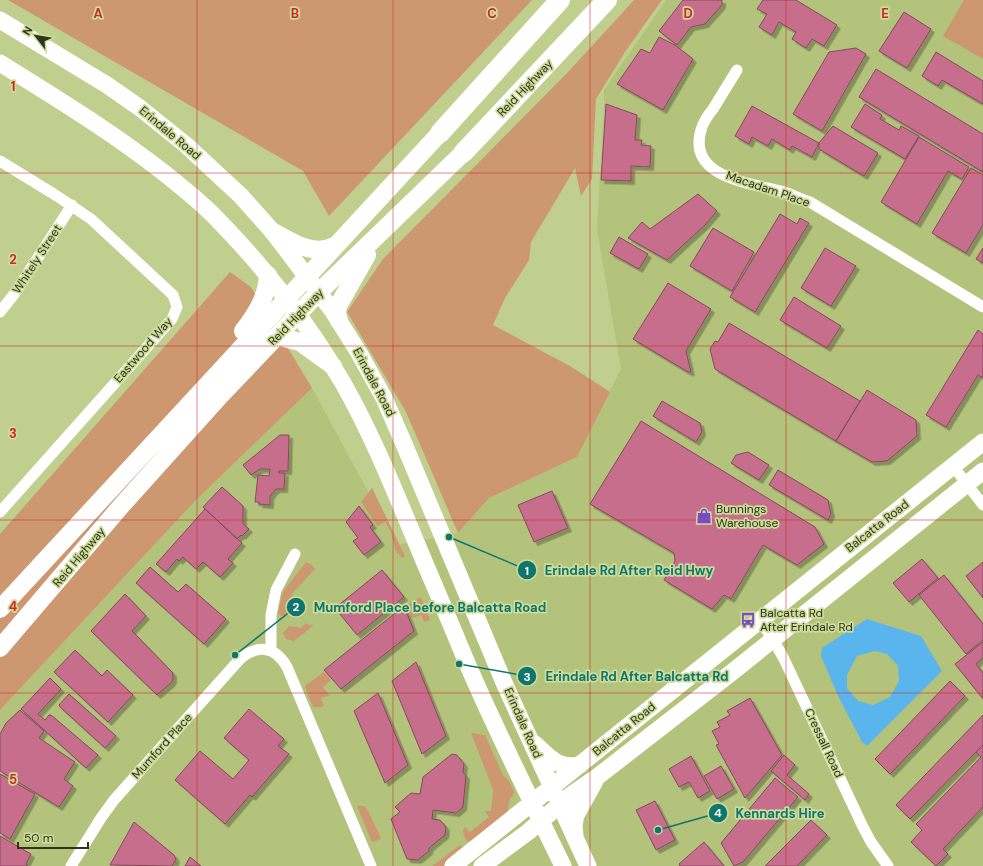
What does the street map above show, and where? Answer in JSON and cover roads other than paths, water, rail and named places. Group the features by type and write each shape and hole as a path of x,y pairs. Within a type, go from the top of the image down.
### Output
{"highway":[{"name":"Reid Highway","path":"0,609 206,384 440,133 560,0"},
{"name":"Reid Highway","path":"0,648 122,505 219,397 319,292 379,233 422,194 607,0"},
{"path":"273,232 309,250 320,251 334,246"},
{"path":"339,321 337,313 342,297 379,233"},
{"path":"206,384 257,312 267,286 268,275"},
{"path":"277,336 300,342 332,366"}],"main road":[{"name":"Erindale Road","path":"0,20 94,76 140,108 186,145 213,169 273,232 319,292 359,353 384,398 502,678 588,866"},
{"name":"Erindale Road","path":"0,64 100,126 193,196 216,218 268,275 298,314 344,385 376,445 466,660 563,866"},
{"name":"Balcatta Road","path":"453,866 983,442"},
{"name":"Balcatta Road","path":"482,866 542,821 560,805 773,639 983,471"},
{"path":"530,740 558,763 569,767 580,765"},
{"path":"576,838 574,825 576,815 597,777"}],"street":[{"name":"Macadam Place","path":"738,70 702,125 698,139 700,150 705,162 714,170 734,180 785,192 810,202 983,307"},
{"name":"Eastwood Way","path":"0,161 72,205 91,219 174,295 177,307 172,319 0,512"},
{"name":"Whitely Street","path":"0,312 15,293 72,205"},
{"path":"953,466 983,505"},
{"path":"294,554 276,590 271,615 271,651 284,660 371,866"},
{"name":"Cressall Road","path":"759,620 773,639 784,660 867,834 888,866"},
{"name":"Mumford Place","path":"71,866 114,800 240,659 249,652 259,649 271,651"}],"water":[{"path":"867,619 921,636 942,671 867,746 862,742 838,696 821,656 822,648","holes":["875,651 887,654 898,666 899,681 890,697 873,705 858,701 847,688 847,675 857,656"]}],"place":[{"name":"Bunnings Warehouse","path":"704,516"},
{"name":"Erindale Rd After Reid Hwy","path":"449,537"},
{"name":"Balcatta Rd After Erindale Rd","path":"748,620"},
{"name":"Mumford Place before Balcatta Road","path":"235,655"},
{"name":"Erindale Rd After Balcatta Rd","path":"459,664"},
{"name":"Kennards Hire","path":"658,830"}]}
